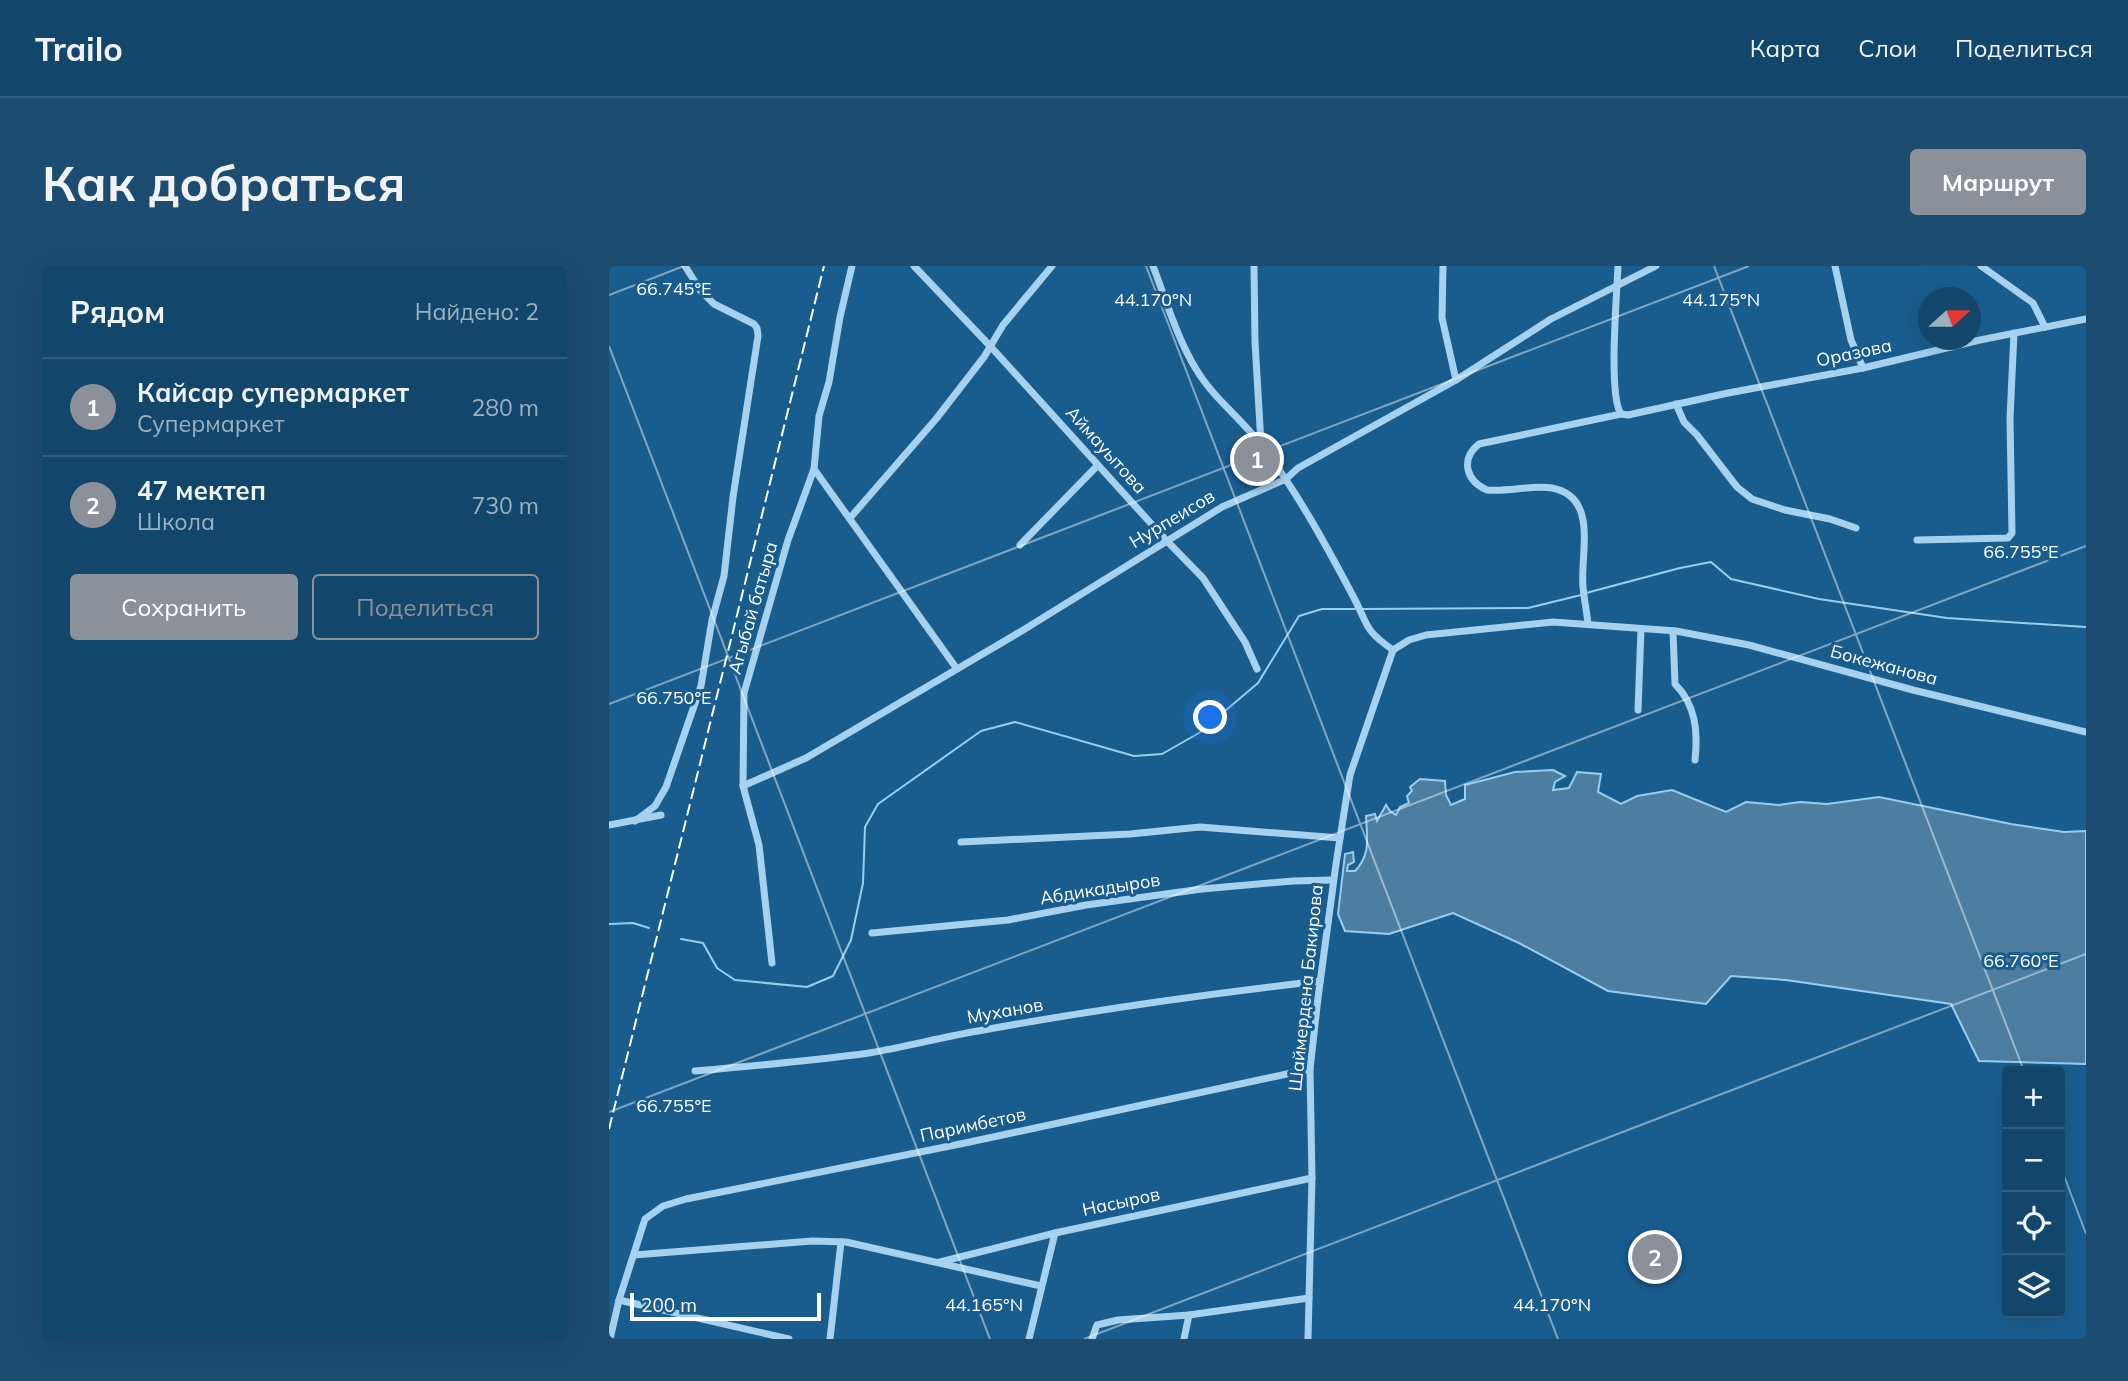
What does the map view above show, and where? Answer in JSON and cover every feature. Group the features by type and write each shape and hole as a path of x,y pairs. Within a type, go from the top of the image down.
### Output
{"street":[{"name":"Агыбай батыра","path":"635,821 655,806 666,787 701,686 712,620 724,576 733,497 758,336 757,328 748,320 714,304 700,290 685,266"},
{"name":"Агыбай батыра","path":"772,963 759,845 743,786 744,693 788,540 814,469 820,416 852,266"},
{"name":"Аймауытова","path":"914,266 991,346 1203,578 1245,642 1257,669"},
{"path":"850,518 936,419 1003,326 1052,266"},
{"path":"1153,266 1183,345 1197,372 1261,444 1286,479 1356,600 1367,627 1375,637 1394,650"},
{"path":"1254,266 1261,444"},
{"path":"1443,266 1441,318 1456,380"},
{"path":"1618,266 1615,387 1617,409 1625,415"},
{"name":"Нурпеисов","path":"743,786 806,758 1222,507 1286,479 1298,467 1456,380 1551,319 1656,266"},
{"path":"1835,266 1851,341 1863,368"},
{"path":"1981,266 2033,303 2045,327"},
{"name":"Оразова","path":"1588,624 1583,587 1583,519 1577,501 1568,493 1554,489 1487,490 1477,485 1471,478 1467,461 1472,450 1479,444 1863,368 2086,319"},
{"path":"1917,540 2008,538 2012,533 2010,418 2014,333"},
{"path":"1676,404 1684,422 1737,487 1752,499 1856,528"},
{"path":"1020,545 1098,465"},
{"path":"814,469 957,669"},
{"name":"Бокежанова","path":"1394,650 1409,640 1426,635 1553,622 1673,631 1748,645 1913,690 2086,732"},
{"path":"1639,710 1640,629"},
{"path":"1673,631 1675,684 1692,707 1697,740 1695,760"},
{"name":"Шаймердена Бакирова","path":"1308,1339 1312,1178 1310,1069 1320,981 1350,775 1394,650"},
{"path":"609,825 661,815"},
{"path":"961,842 1130,834 1200,827 1340,838"},
{"name":"Абдикадыров","path":"872,933 1008,920 1086,905 1202,889 1333,880"},
{"name":"Муханов","path":"695,1071 873,1052 1091,1012 1320,981"},
{"name":"Паримбетов","path":"634,1255 645,1219 663,1206 686,1199 1310,1069"},
{"name":"Насыров","path":"939,1263 1055,1233 1312,1178"},
{"path":"1029,1339 1055,1233"},
{"path":"610,1339 634,1255 812,1241 841,1242 1041,1286"},
{"path":"830,1339 841,1242"},
{"path":"1092,1339 1097,1325 1118,1320 1189,1315 1309,1298"},
{"path":"619,1300 789,1339"},
{"path":"1184,1339 1189,1315"}],"water":[{"path":"1553,770 1565,776 1555,782 1553,790 1569,788 1577,772 1601,774 1598,792 1621,804 1637,796 1672,790 1726,812 1746,802 1779,805 1800,802 1827,804 1879,797 2011,824 2064,832 2086,831 2086,1064 1979,1061 1951,1004 1786,980 1731,976 1706,1004 1608,991 1519,943 1453,913 1389,934 1345,931 1338,914 1345,854 1353,852 1354,862 1348,865 1347,871 1355,871 1366,852 1366,816 1375,814 1377,821 1386,805 1396,815 1400,807 1409,803 1407,796 1412,791 1410,787 1420,779 1445,781 1446,795 1451,805 1465,799 1465,785 1515,772"}],"waterway":[{"path":"1586,593 1711,562 1731,579 1819,599 1947,618 2086,627"},
{"path":"1361,609 1528,608 1581,595"},
{"path":"681,939 703,943 717,968 735,980 807,987 833,976 851,940 863,883 865,827 878,804 981,731 1015,722 1134,756 1162,754 1199,733 1258,683 1299,616 1322,609 1355,609"},
{"path":"609,924 633,923 649,928"}],"railway":[{"path":"609,1129 824,266"}],"place":[{"name":"Кайсар супермаркет","path":"1257,459"},
{"name":"47 мектеп","path":"1655,1257"}]}
